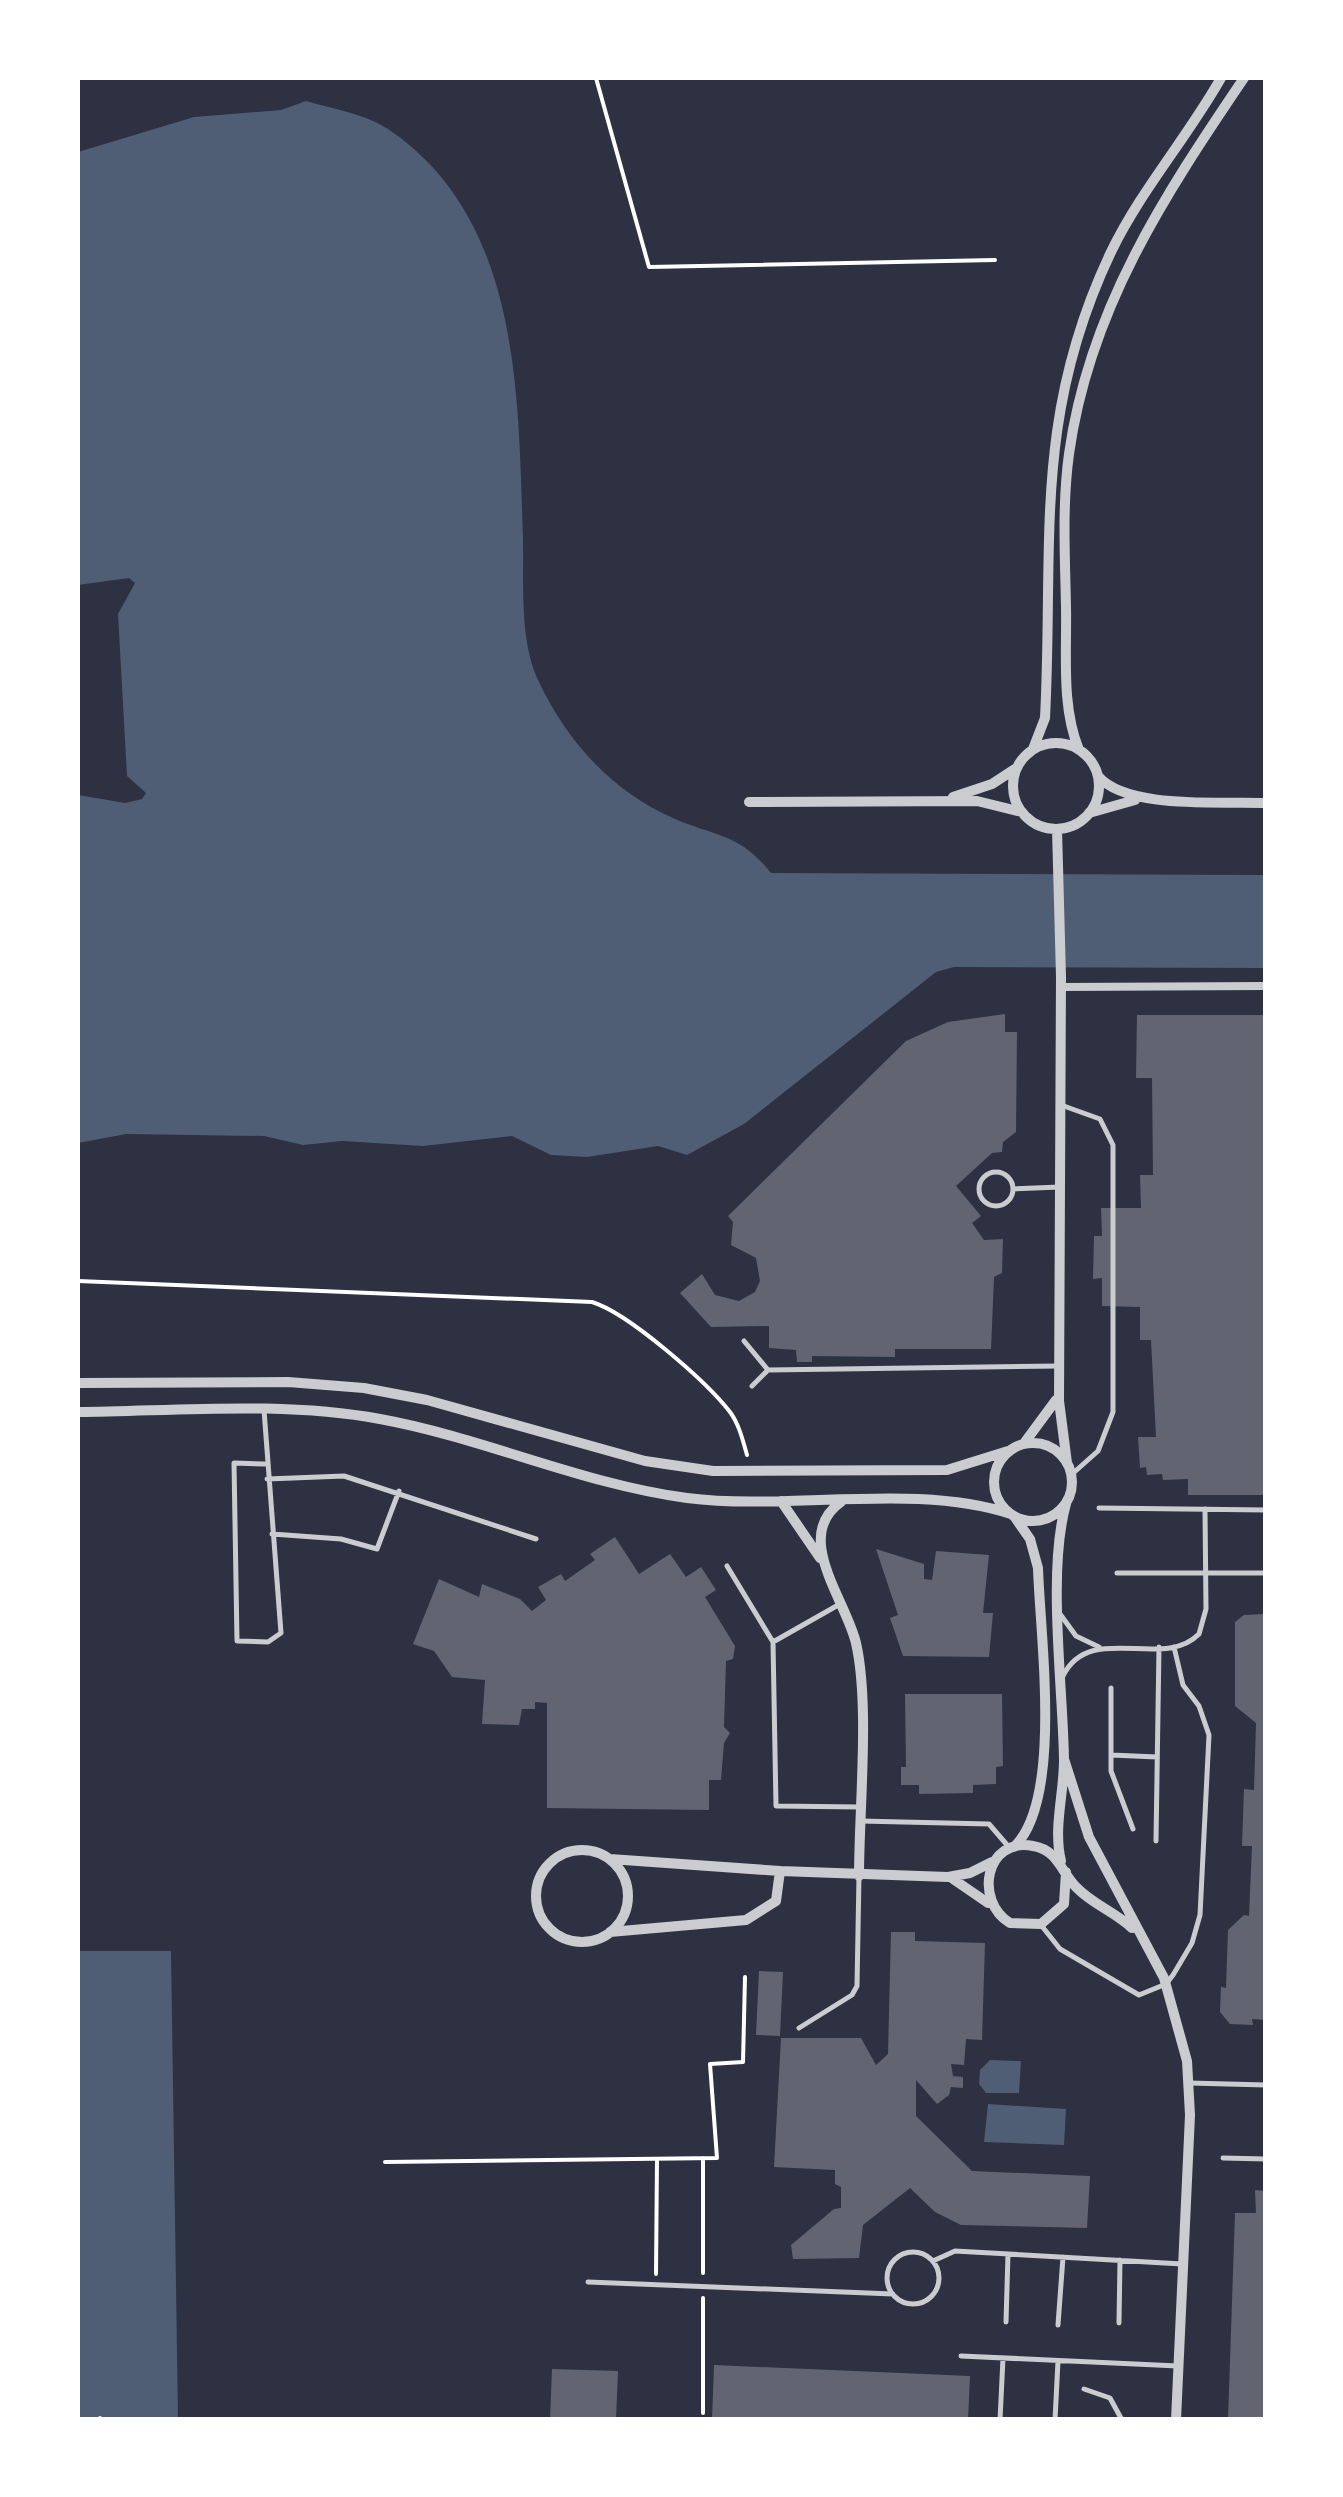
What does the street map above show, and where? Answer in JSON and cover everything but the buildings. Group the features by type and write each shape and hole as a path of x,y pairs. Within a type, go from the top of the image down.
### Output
{"street":[{"path":"938,801 976,791 1016,768 1033,750 1045,718 1047,501 1052,448 1074,345 1113,248 1221,78"},
{"path":"1244,78 1165,195 1124,270 1091,356 1076,417 1064,531 1068,703 1080,750 1097,774 1115,790 1146,798 1266,803"},
{"path":"1033,750 1054,743 1080,750"},
{"path":"1016,768 1014,794 1022,812"},
{"path":"1089,813 1098,791 1097,774"},
{"path":"749,802 992,803 1022,812 1038,825 1057,829 1076,824 1089,813 1146,798"},
{"path":"948,1877 972,1888 1016,1926 1041,1924 1064,1904 1058,1828 1064,1759 1058,1534 1069,1469 1059,1394 1061,982 1057,829"},
{"path":"1061,982 1266,986"},
{"path":"78,1383 260,1382 364,1388 427,1400 645,1461 752,1473 947,1470 1014,1448 1044,1444 1069,1469"},
{"path":"780,1871 776,1900 757,1917 610,1932 590,1942 560,1938 539,1915 536,1900 542,1871 552,1860 581,1850 610,1859 859,1876 948,1877 970,1873 1012,1848 1037,1810 1044,1765 1038,1568 1030,1539 999,1501 994,1483 997,1465 1039,1428 1059,1394"},
{"path":"78,1412 319,1410 420,1427 674,1495 780,1501 957,1503 1040,1520 1066,1504"},
{"path":"780,1501 826,1566 842,1603 860,1668 859,1876"},
{"path":"826,1566 820,1526 827,1513 842,1501"},
{"path":"1064,1759 1089,1837 1166,1984 1181,2033 1189,2083 1176,2420"},
{"path":"1012,1848 1044,1849 1078,1889 1118,1915 1145,1944"},
{"path":"992,1906 986,1881 997,1858"},
{"path":"610,1859 620,1870 628,1899 624,1914 610,1932"}],"lane":[{"path":"1060,1105 1100,1118 1113,1145 1113,1412 1098,1451 1069,1469"},
{"path":"995,1172 1007,1176 1013,1189 1010,1199 996,1207 984,1202 978,1190 983,1178 995,1172"},
{"path":"1013,1189 1060,1187"},
{"path":"744,1341 768,1370"},
{"path":"752,1386 768,1370 1059,1366"},
{"path":"264,1410 281,1633 268,1642 238,1641 234,1463 266,1464"},
{"path":"267,1478 344,1476 400,1491 536,1540"},
{"path":"272,1534 341,1539 377,1550 400,1491"},
{"path":"1099,1508 1266,1510"},
{"path":"1062,1679 1077,1658 1102,1648 1174,1646 1192,1641 1202,1629 1205,1510"},
{"path":"726,1566 773,1642 776,1806 860,1807"},
{"path":"1117,1573 1266,1573"},
{"path":"773,1642 842,1603"},
{"path":"1060,1614 1076,1636 1102,1648"},
{"path":"1041,1924 1060,1949 1139,1995 1166,1984 1189,1950 1200,1914 1209,1741 1204,1718 1183,1685 1174,1646"},
{"path":"1156,1841 1159,1647"},
{"path":"1111,1688 1111,1770 1133,1829"},
{"path":"1111,1755 1157,1757"},
{"path":"860,1821 988,1824 1012,1848"},
{"path":"799,2028 852,1994 856,1986 859,1876"},
{"path":"1189,2083 1266,2085"},
{"path":"1223,2158 1266,2159"},
{"path":"933,2261 955,2251 1184,2264"},
{"path":"588,2282 893,2294 910,2304 930,2299 940,2277 933,2261 917,2252 897,2258 887,2274 893,2294"},
{"path":"1006,2322 1008,2254"},
{"path":"1058,2325 1063,2257"},
{"path":"1119,2323 1120,2260"},
{"path":"961,2356 1178,2366"},
{"path":"1000,2420 1003,2358"},
{"path":"1055,2420 1058,2361"},
{"path":"1084,2388 1110,2398 1122,2420"}],"path":[{"path":"596,78 649,267 995,260"},
{"path":"78,1281 592,1302 615,1309 636,1324 730,1413 752,1473"},
{"path":"385,2162 717,2158 710,2064 743,2062 744,1977"},
{"path":"703,2158 703,2413"},
{"path":"656,2286 657,2159"}],"water":[{"path":"306,101 382,125 434,169 466,213 489,263 514,372 528,649 539,682 564,725 612,780 675,819 728,838 749,851 771,873 1265,875 1265,968 954,967 936,972 744,1124 687,1155 658,1146 587,1157 551,1155 512,1136 423,1146 342,1141 303,1145 264,1136 126,1134 78,1143 78,795 125,803 142,799 146,793 127,776 118,614 135,583 129,578 78,585 78,152 194,117 281,110"},
{"path":"78,1951 171,1951 178,2419 78,2419"},
{"path":"990,2060 1021,2061 1019,2093 986,2093 979,2084 980,2070"},
{"path":"988,2104 1066,2109 1064,2145 984,2142"}]}
